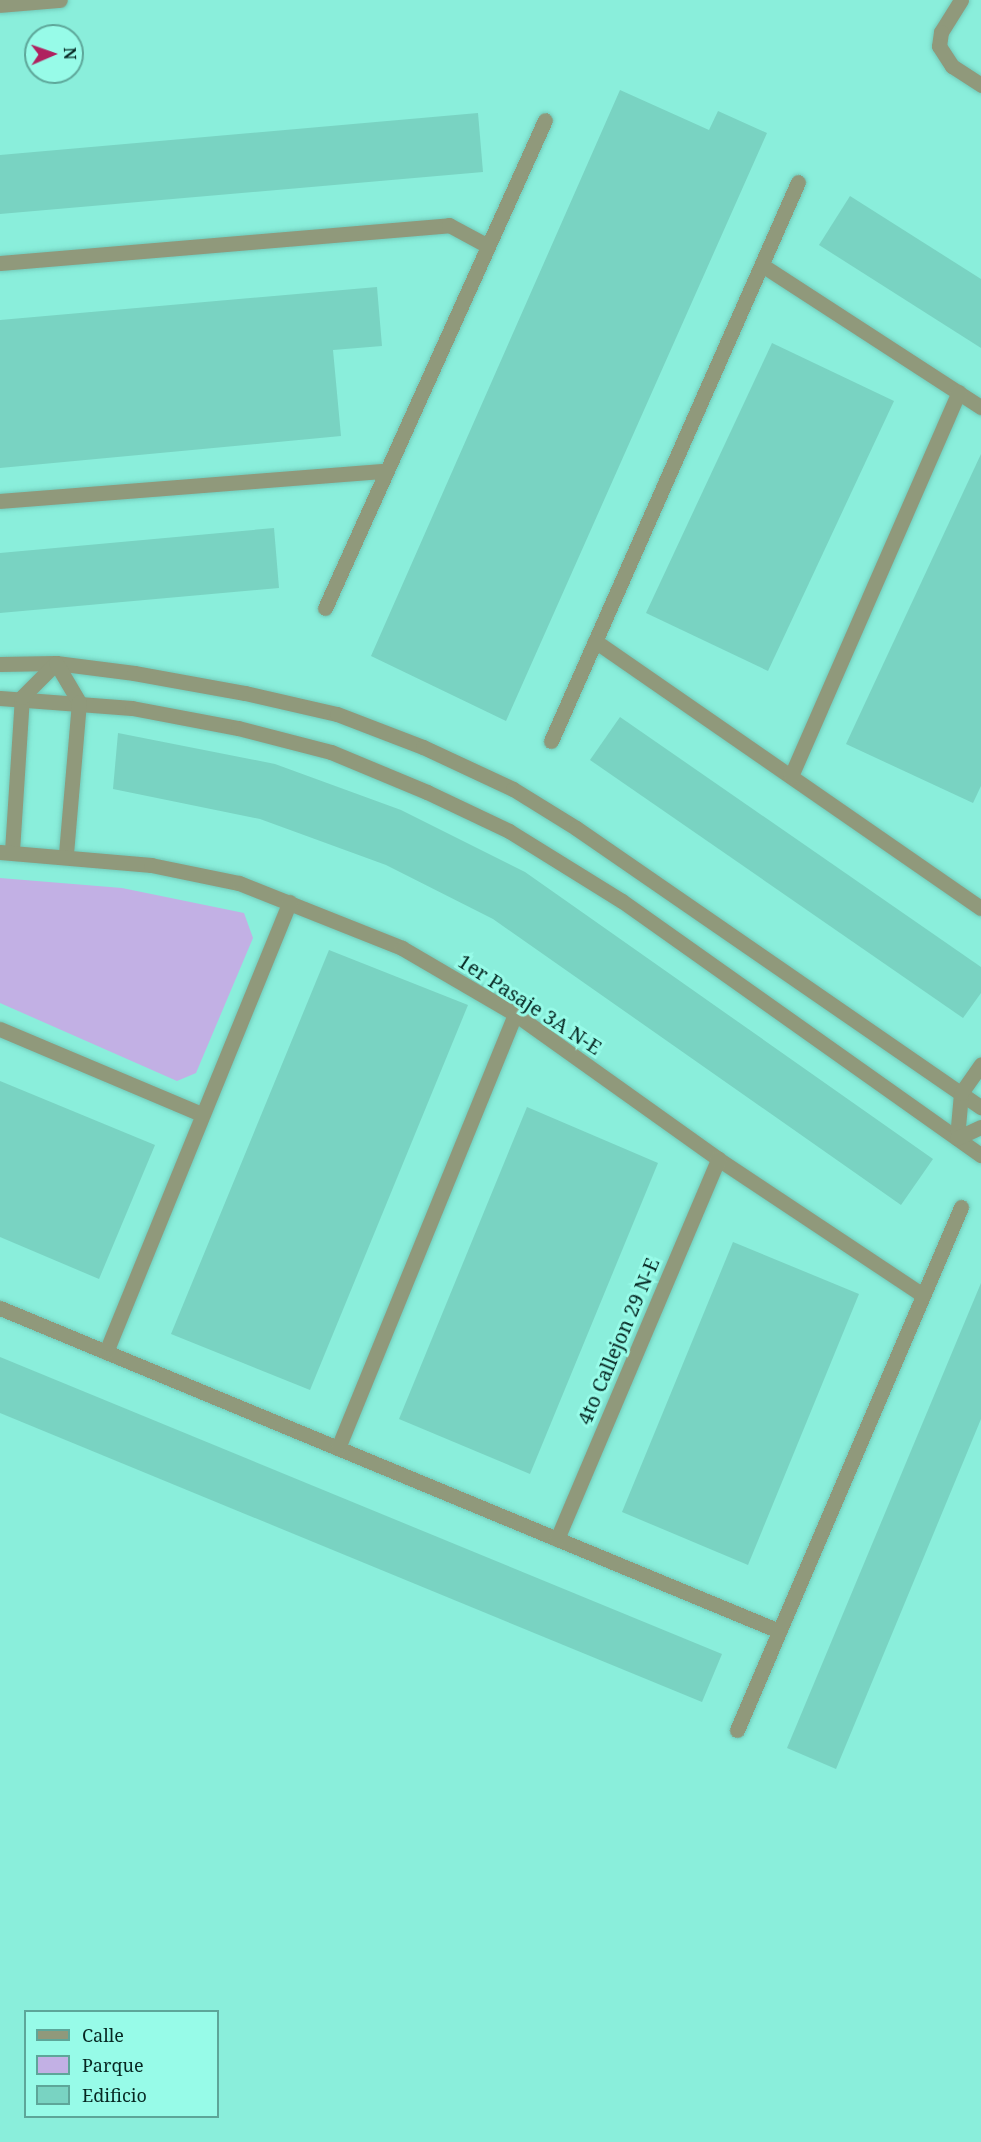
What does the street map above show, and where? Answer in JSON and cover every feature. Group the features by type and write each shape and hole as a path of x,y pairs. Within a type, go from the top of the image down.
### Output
{"street":[{"path":"0,5 60,0"},
{"path":"962,0 941,32 939,46 952,66 981,85"},
{"path":"325,608 384,471 545,120"},
{"path":"551,741 798,182"},
{"path":"0,263 449,225 488,246"},
{"path":"762,265 981,407"},
{"path":"791,776 958,392"},
{"path":"0,501 384,471"},
{"path":"595,641 981,908"},
{"path":"22,697 56,663"},
{"path":"56,663 79,702 66,854"},
{"path":"0,664 56,663 134,673 337,714 513,789 645,872 981,1107"},
{"path":"0,698 22,697 79,702 238,728 331,752 509,831 622,901 981,1155"},
{"name":"1er Pasaje 3A N-E","path":"22,697 6,851 66,854 239,883 402,948 515,1014 718,1159 923,1295"},
{"path":"106,1352 201,1114 290,902"},
{"path":"338,1448 515,1014"},
{"path":"0,1029 201,1114"},
{"path":"957,1138 961,1094 981,1064"},
{"path":"957,1138 981,1127"},
{"name":"4to Callejon 29 N-E","path":"556,1539 718,1159"},
{"path":"737,1730 960,1207"},
{"path":"0,1308 779,1631"}],"green space":[{"path":"0,878 122,888 244,913 253,938 196,1073 177,1081 0,1003"}],"building":[{"path":"620,90 709,130 718,111 767,133 506,721 371,656"},
{"path":"478,113 483,172 0,214 0,155"},
{"path":"850,196 981,279 981,348 819,245"},
{"path":"377,287 382,346 333,350 341,436 0,468 0,320"},
{"path":"772,343 894,401 768,671 646,613"},
{"path":"981,454 981,786 973,803 846,744"},
{"path":"274,528 279,588 0,613 0,553"},
{"path":"620,717 981,967 981,993 963,1018 590,760"},
{"path":"118,733 275,764 401,810 525,872 933,1159 901,1205 493,919 386,865 260,819 113,789"},
{"path":"329,950 468,1005 310,1390 171,1334"},
{"path":"0,1081 155,1145 99,1279 0,1237"},
{"path":"527,1107 658,1163 530,1474 399,1419"},
{"path":"733,1242 859,1294 748,1565 622,1512"},
{"path":"981,1283 981,1419 836,1769 787,1748"},
{"path":"0,1357 722,1654 702,1702 0,1413"}]}
